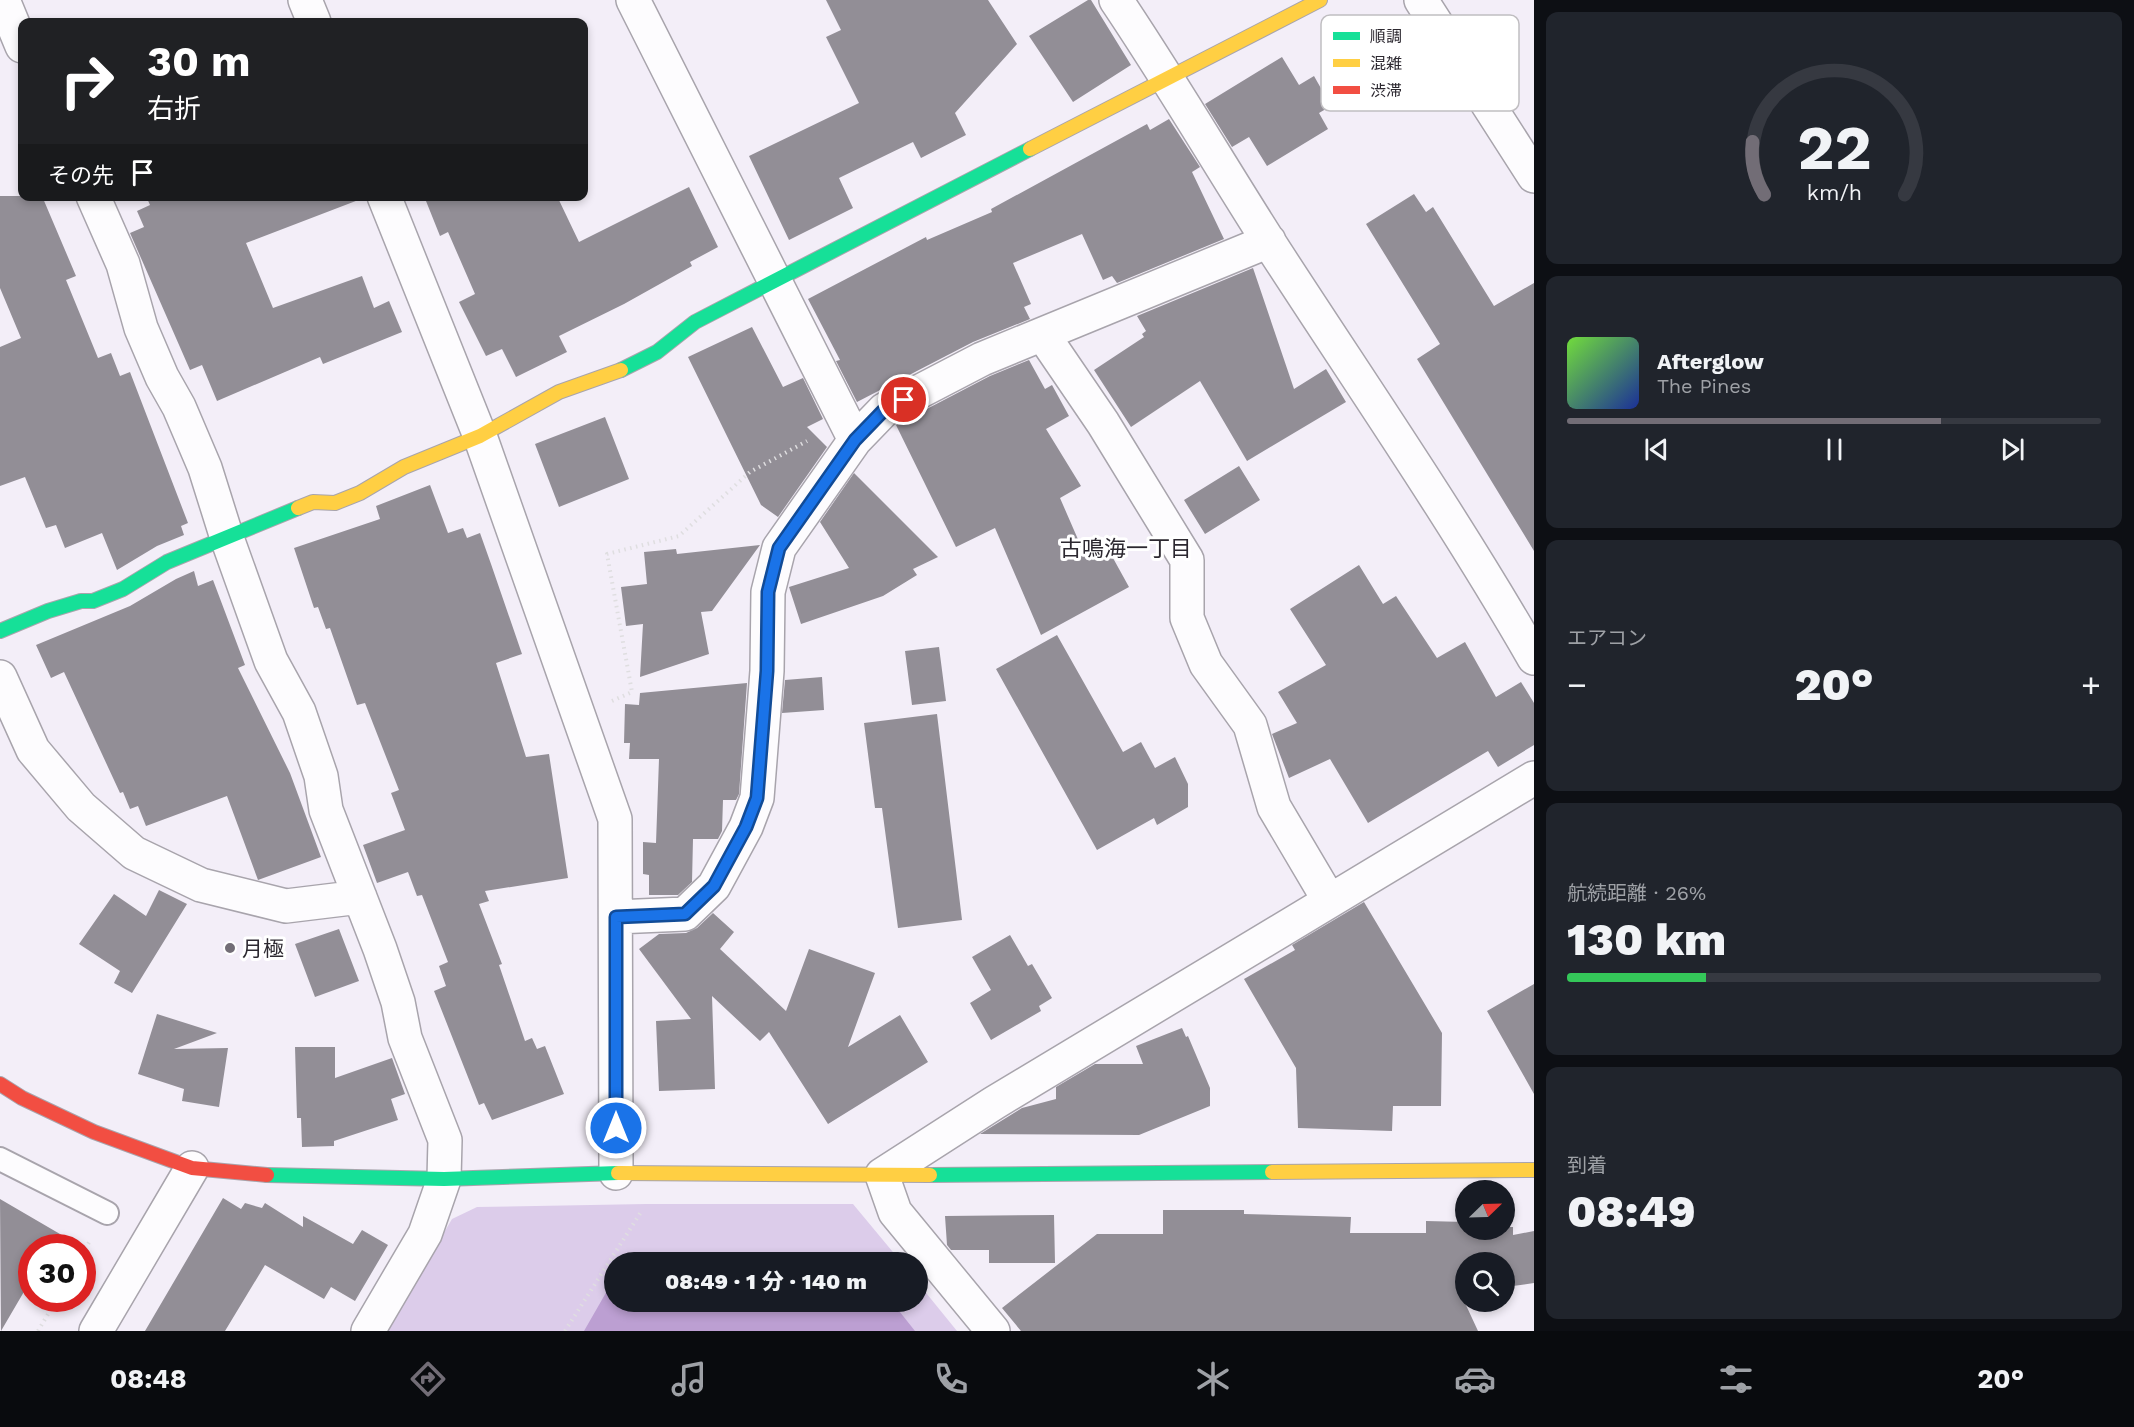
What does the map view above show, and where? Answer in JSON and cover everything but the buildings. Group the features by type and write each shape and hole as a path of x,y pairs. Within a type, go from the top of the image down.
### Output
{"street":[{"path":"305,0 312,18"},
{"path":"633,0 850,430"},
{"path":"1116,0 1488,578 1534,658"},
{"path":"0,631 48,611 93,601 123,589 167,562 313,502 335,503 381,483 404,467 480,435 559,392 610,376 657,352 695,322 1320,0"},
{"path":"1421,0 1431,15"},
{"path":"6,2 18,35"},
{"path":"1492,111 1534,176"},
{"path":"95,201 123,264 141,328 205,468 226,538 271,661 298,711 321,776 326,810 398,1002 405,1038 445,1140 444,1179 425,1234 368,1331"},
{"path":"386,201 480,435 615,819 616,1173"},
{"path":"616,917 685,914 714,886 746,827 757,798 767,671 768,592 779,548 850,430 982,359 1269,241"},
{"path":"1043,335 1103,423 1186,560 1187,618 1206,664 1250,725 1274,807 1329,900"},
{"path":"0,677 33,750 81,807 134,854 201,885 286,906 360,897"},
{"path":"882,1175 994,1103 1534,778"},
{"path":"0,1084 22,1098 93,1132 192,1168 285,1177 444,1179 616,1173 882,1175 1534,1170"},
{"path":"96,1331 192,1168"},
{"path":"882,1175 895,1212 993,1331"}],"lane":[{"path":"0,1159 107,1213"}],"path":[{"path":"579,715 632,692 607,554 679,536 750,472 850,430"},
{"path":"565,1331 646,1204"},
{"path":"38,1331 49,1312"}],"shaded area":[{"path":"853,1204 893,1252 604,1252 604,1312 928,1312 928,1295 957,1331 386,1331 452,1219 477,1207"},
{"path":"604,1296 604,1312 900,1312 915,1331 584,1331"}],"traffic: fast":[{"path":"621,370 657,352 695,322 1030,149"},
{"path":"0,631 48,611 81,601 93,601 123,589 167,562 298,508"},
{"path":"930,1175 1272,1172"},
{"path":"267,1175 444,1179 618,1173"}],"traffic: slow":[{"path":"1030,149 1320,0"},
{"path":"298,508 313,502 335,503 360,493 404,467 480,436 559,392 621,370"},
{"path":"1272,1172 1534,1170"},
{"path":"618,1173 930,1175"}],"traffic: jam":[{"path":"0,1084 22,1098 94,1132 192,1168 267,1175"}],"place":[{"name":"月極","path":"230,948"}],"district":[{"name":"古鳴海一丁目","path":"1126,548"}],"route":[{"path":"616,1128 616,917 685,914 714,886 746,827 757,798 767,671 765,647 768,592 779,548 855,440 884,410 904,400"}]}
